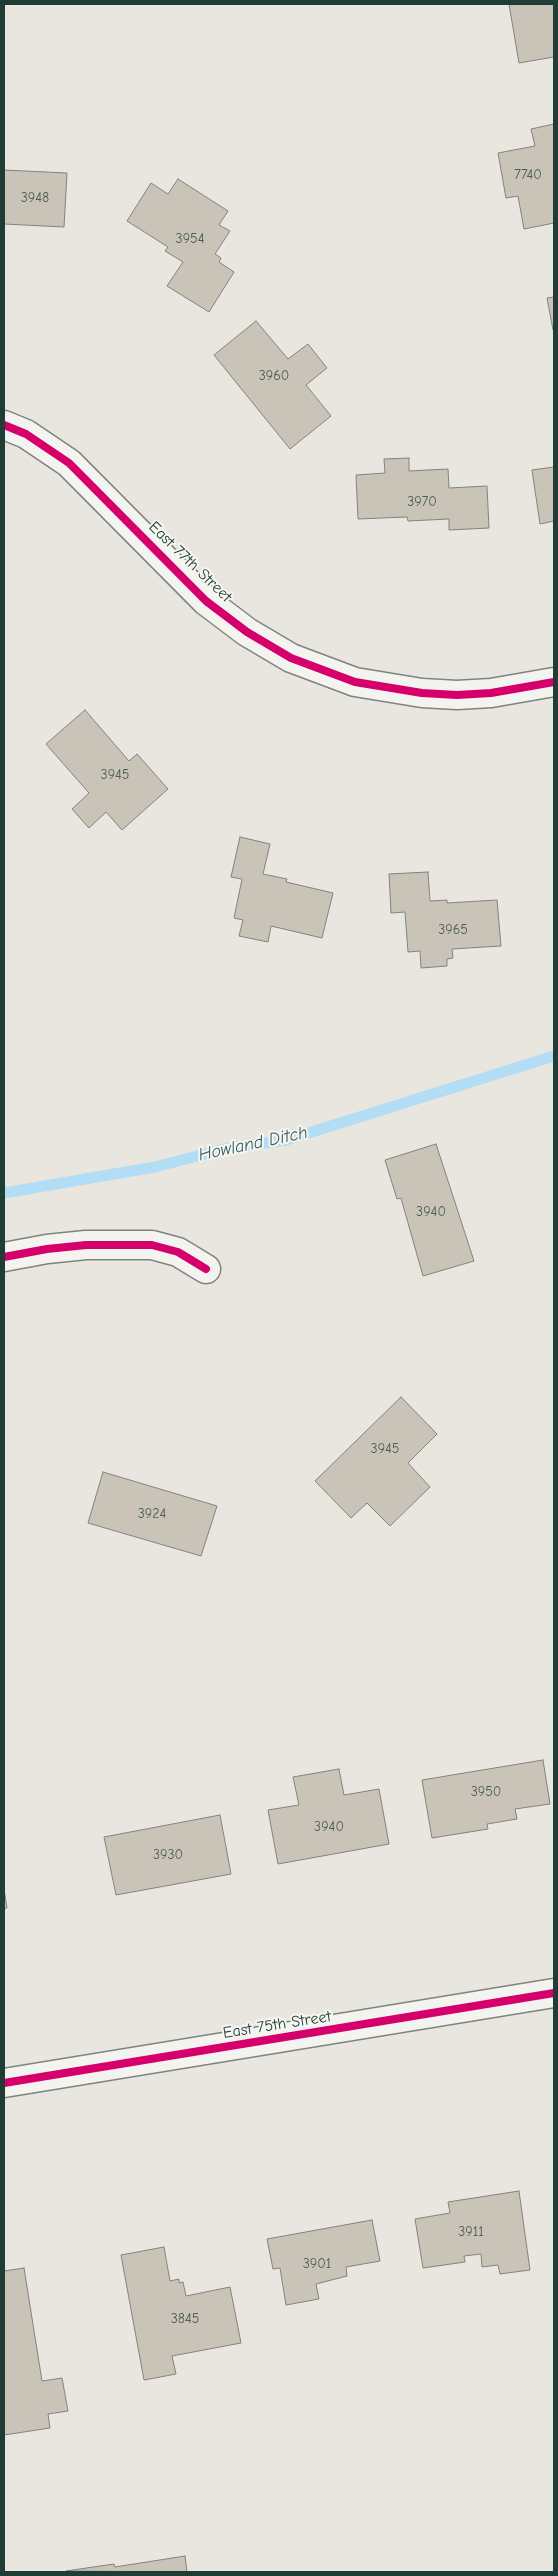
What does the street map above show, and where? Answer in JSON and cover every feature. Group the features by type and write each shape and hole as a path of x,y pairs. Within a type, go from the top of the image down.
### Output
{"street":[{"name":"East 77th Street","path":"4,425 26,434 70,463 206,601 246,632 291,658 355,682 422,693 457,695 491,693 554,682"},
{"path":"4,1257 47,1249 86,1245 152,1245 178,1252 206,1269"},
{"name":"East 75th Street","path":"4,2083 554,1993"}],"building":[{"path":"509,4 554,4 554,57 519,63"},
{"path":"554,124 554,223 524,229 518,196 506,198 498,153 535,146 531,129"},
{"path":"4,170 67,173 64,227 4,224"},
{"path":"178,179 228,211 219,225 230,231 215,254 221,258 219,262 234,272 209,312 167,286 183,262 165,251 168,247 127,221 151,183 168,194"},
{"path":"554,297 554,330 553,330 547,298"},
{"path":"256,321 288,359 308,344 327,368 306,385 331,416 290,449 214,355"},
{"path":"409,458 409,471 448,469 449,488 487,486 489,528 449,530 449,519 408,521 407,517 358,519 356,475 385,473 384,459"},
{"path":"554,467 554,521 540,524 532,470"},
{"path":"85,710 129,761 137,754 168,789 122,830 106,812 89,828 72,809 89,793 46,744"},
{"path":"240,837 270,844 263,874 287,879 286,882 333,893 322,938 271,926 268,942 239,936 243,920 234,918 242,879 231,877"},
{"path":"428,872 430,901 447,900 447,903 497,900 501,946 452,949 453,958 447,959 447,966 421,968 420,951 408,952 405,912 391,913 389,874"},
{"path":"436,1144 474,1261 423,1276 401,1198 397,1199 385,1160"},
{"path":"401,1397 437,1434 408,1463 430,1487 390,1526 367,1503 351,1518 315,1481"},
{"path":"103,1472 217,1506 201,1556 88,1523"},
{"path":"543,1760 550,1804 515,1809 517,1819 487,1824 488,1829 432,1838 422,1780"},
{"path":"339,1769 344,1795 379,1789 389,1844 278,1864 268,1810 299,1805 293,1777"},
{"path":"220,1815 231,1874 116,1895 104,1837"},
{"path":"4,1889 7,1908 4,1909"},
{"path":"519,2191 530,2270 500,2274 498,2265 482,2267 481,2254 464,2256 465,2262 423,2268 415,2219 450,2213 448,2202"},
{"path":"372,2220 380,2261 346,2267 347,2276 316,2284 319,2299 286,2305 280,2268 273,2269 267,2239"},
{"path":"164,2247 170,2281 179,2279 179,2283 183,2282 186,2296 230,2287 241,2343 172,2356 176,2374 144,2380 121,2255"},
{"path":"24,2268 42,2381 62,2378 68,2411 48,2414 50,2428 4,2435 4,2271"},
{"path":"185,2556 187,2572 66,2571 114,2564 115,2567"}],"waterway":[{"name":"Howland Ditch","path":"4,1193 155,1167 224,1149 286,1140 554,1056"}],"cycle path":[{"path":"4,425 26,434 69,463 206,601 247,632 291,658 355,682 422,693 457,695 491,693 554,682"},
{"path":"4,1257 47,1249 86,1245 152,1245 178,1252 206,1269"},
{"path":"4,2083 554,1993"}]}
